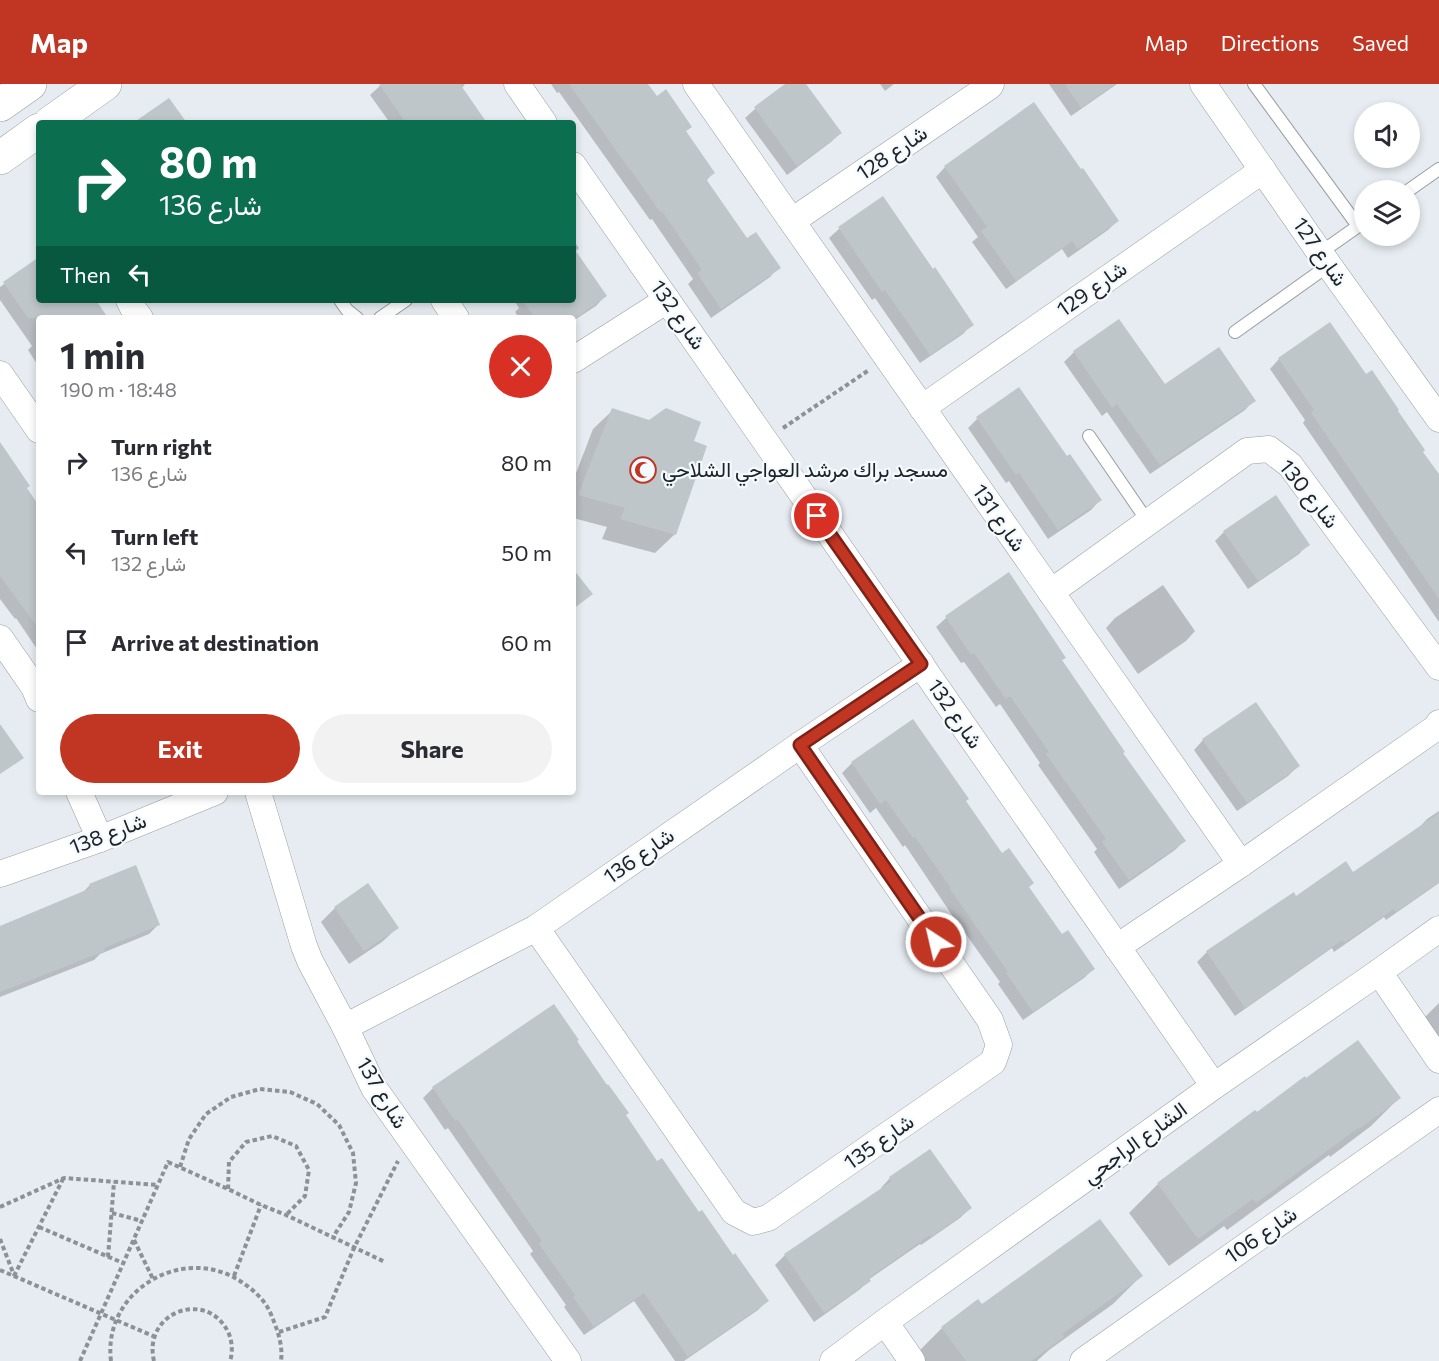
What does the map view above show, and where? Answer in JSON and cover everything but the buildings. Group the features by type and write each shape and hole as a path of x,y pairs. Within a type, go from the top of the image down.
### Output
{"street":[{"path":"0,105 30,84"},
{"path":"49,120 105,84"},
{"path":"517,84 542,120"},
{"name":"شارع 131","path":"696,84 1240,864"},
{"name":"شارع 128","path":"792,221 991,84"},
{"name":"شارع 127","path":"1203,84 1439,419"},
{"path":"23,137 36,129"},
{"name":"شارع 132","path":"576,169 1214,1086"},
{"name":"شارع 129","path":"922,408 1263,170"},
{"path":"576,358 667,300"},
{"path":"2,382 36,426"},
{"name":"شارع 130","path":"1050,592 1247,451 1269,449 1290,465 1439,667"},
{"path":"0,638 36,692"},
{"name":"شارع 136","path":"345,1027 536,928 921,664"},
{"path":"1117,947 1437,727 1439,723"},
{"name":"شارع 135","path":"536,928 734,1212 753,1222 768,1218 993,1062 999,1045 990,1020 800,745"},
{"path":"80,795 100,839"},
{"name":"شارع 138","path":"0,874 100,839 208,795"},
{"name":"شارع 137","path":"259,795 304,946 374,1088 568,1361"},
{"name":"الشارع الراجحي","path":"833,1361 1214,1086 1439,929"},
{"path":"1379,972 1439,1060"},
{"name":"شارع 106","path":"1083,1361 1439,1110"},
{"path":"885,1322 912,1361"}],"lane":[{"path":"1254,84 1354,214"},
{"path":"1420,182 1439,169"},
{"path":"1235,332 1325,259 1354,232"},
{"path":"342,303 353,315"},
{"path":"384,315 402,303"},
{"path":"1089,436 1148,522"}],"path":[{"path":"765,440 888,358"},
{"path":"180,1167 189,1139 206,1114 231,1097 260,1089 290,1092 317,1104 339,1125 352,1152 356,1183 349,1212 333,1237"},
{"path":"228,1189 229,1162 246,1142 272,1136 296,1146 309,1170 305,1196 286,1215"},
{"path":"279,1332 325,1317 354,1248 410,1138"},
{"path":"80,1361 168,1162 385,1262"},
{"path":"0,1207 64,1178 158,1185"},
{"path":"15,1276 64,1178"},
{"path":"108,1257 114,1182"},
{"path":"234,1276 261,1205"},
{"path":"112,1213 142,1221"},
{"path":"39,1227 123,1263"},
{"path":"0,1239 15,1276"},
{"path":"134,1239 153,1279"},
{"path":"111,1361 112,1337 117,1320 126,1304 138,1290 153,1279 172,1271 193,1267 214,1269 234,1276 254,1290 269,1309 279,1332 281,1361"},
{"path":"0,1270 153,1336"},
{"path":"154,1361 153,1336 161,1323 172,1314 186,1309 201,1310 215,1316 225,1326 231,1340 230,1361"}],"place":[{"name":"مسجد براك مرشد العواجي الشلاحي","path":"643,470"}],"route":[{"path":"817,516 921,664 800,745 936,942"}]}
